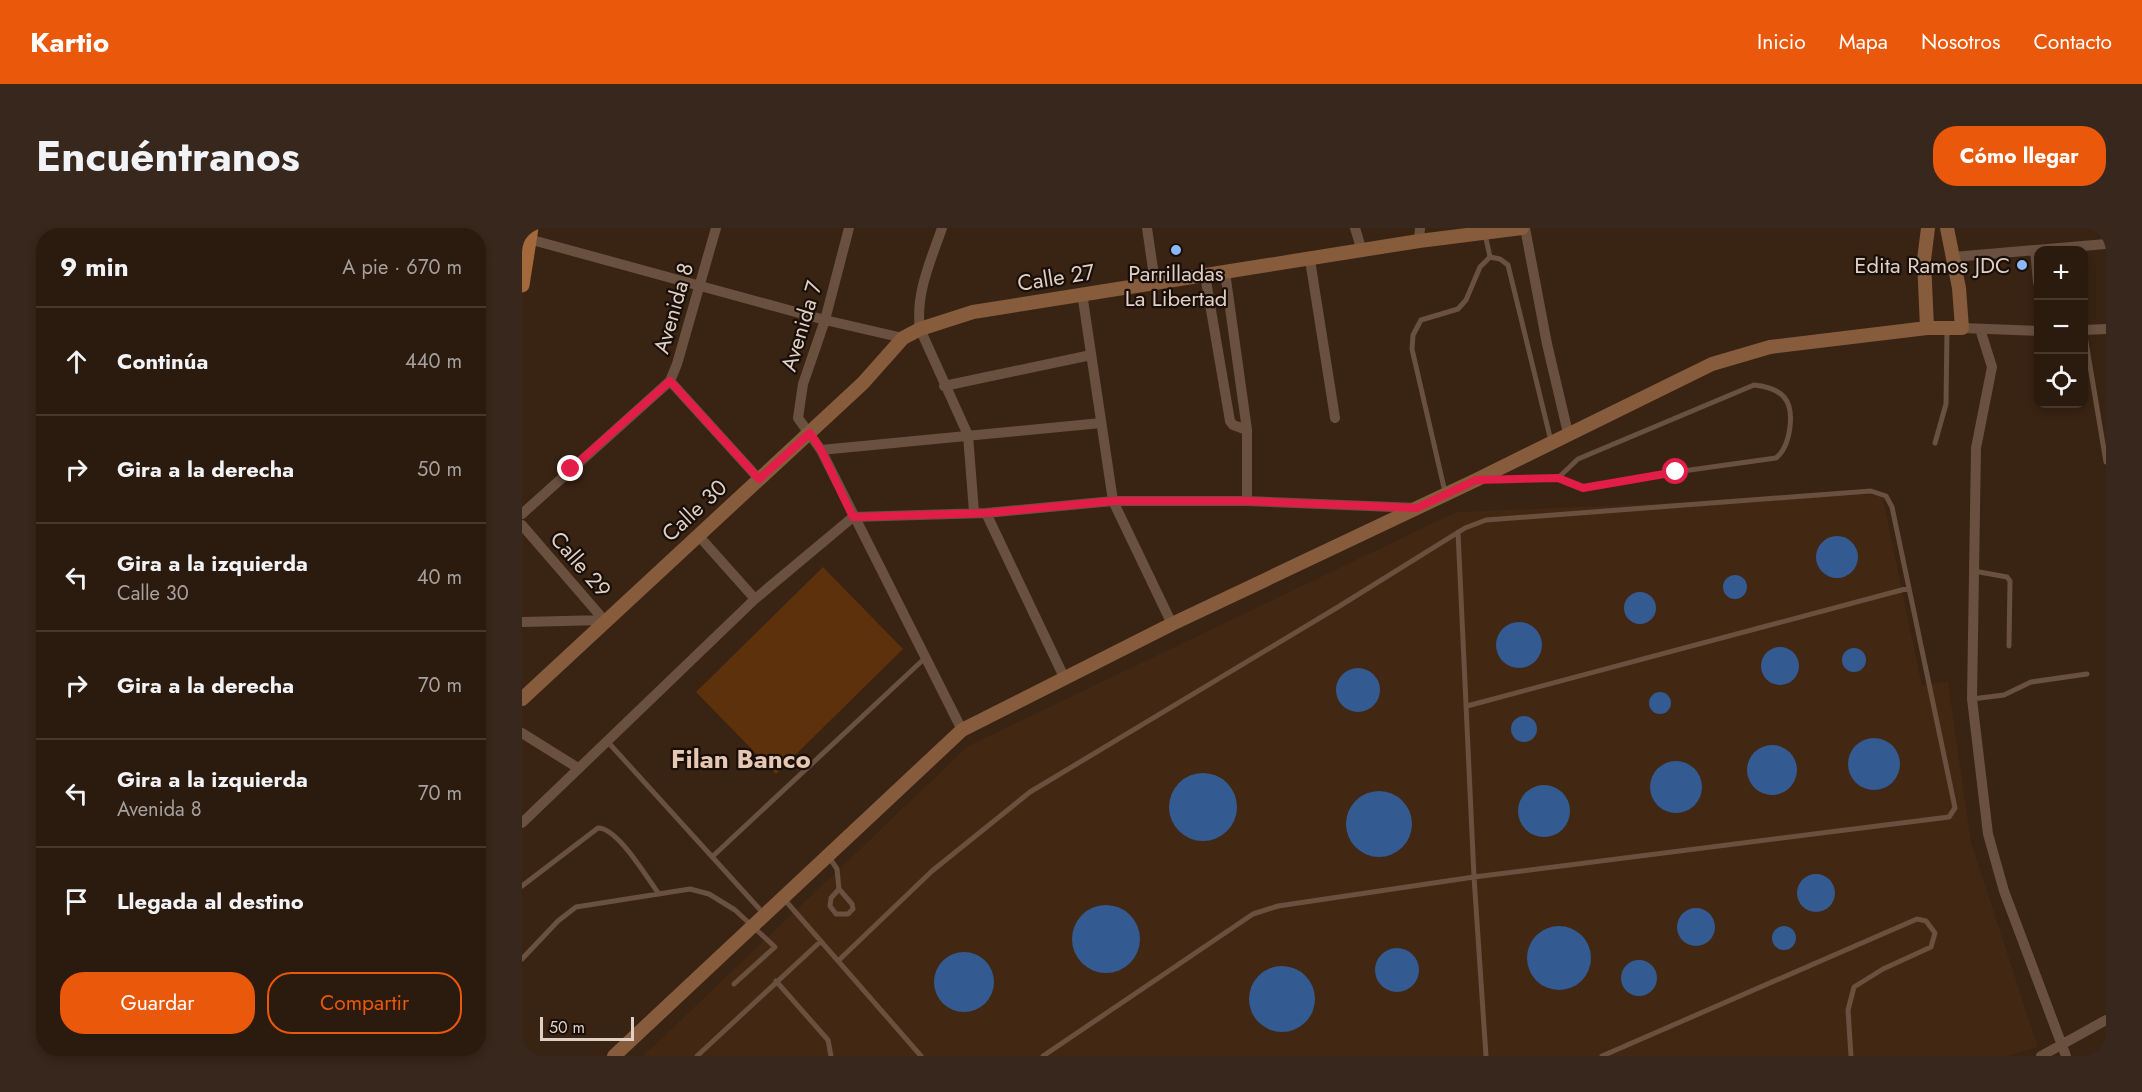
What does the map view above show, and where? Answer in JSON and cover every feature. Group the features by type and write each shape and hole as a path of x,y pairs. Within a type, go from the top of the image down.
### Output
{"main road":[{"name":"Calle 27","path":"920,329 973,312 1082,293 1310,260 1362,250 1419,235 1485,233 1524,228"},
{"path":"1927,328 1924,260 1928,228"},
{"path":"614,1056 962,730 1172,624 1417,508 1445,492 1476,480 1712,363 1770,347 1927,328 1962,328 1947,228"},
{"path":"522,285 528,235"},
{"name":"Calle 30","path":"522,699 604,620 863,383 903,338 920,329"}],"street":[{"name":"Avenida 8","path":"522,514 670,381 677,364 716,228"},
{"name":"Avenida 7","path":"849,228 825,320 803,384 798,418 821,450 962,730"},
{"path":"942,228 921,292 917,313 920,329 968,435 974,512"},
{"path":"1147,228 1155,284"},
{"path":"1355,228 1362,250"},
{"path":"1524,228 1547,344 1568,433"},
{"path":"528,235 699,286 825,320 903,338"},
{"path":"2082,246 2106,244"},
{"path":"1953,257 2034,250"},
{"path":"1310,260 1335,418"},
{"path":"1225,272 1247,430 1247,501"},
{"path":"1204,275 1230,422 1247,430"},
{"path":"1082,293 1113,501 1172,624"},
{"path":"1962,328 2034,331"},
{"path":"1980,329 1992,367 1976,448 1972,571 1972,699 1988,834 2004,891 2060,1046 2066,1056"},
{"path":"2088,330 2106,329"},
{"path":"944,386 1091,355"},
{"path":"670,381 759,479"},
{"path":"821,450 1101,423"},
{"path":"522,823 755,599 853,517 986,513 1113,501 1247,501 1417,508"},
{"path":"986,513 1064,677"},
{"name":"Calle 29","path":"522,525 604,620"},
{"path":"698,535 755,599"},
{"name":"Calle 29","path":"522,622 604,620"},
{"path":"522,734 578,768"},
{"path":"2041,1056 2106,1020"}],"lane":[{"path":"1485,233 1490,257"},
{"path":"1490,257 1500,259 1508,265 1551,441"},
{"path":"1445,492 1412,349 1413,335 1421,320 1458,309 1466,300 1480,267 1490,257"},
{"path":"1935,443 1946,404 1949,375 1947,327"},
{"path":"2088,354 2106,462"},
{"path":"1476,480 1558,478 1583,488 1654,475 1776,458 1786,447 1789,410 1784,397 1768,386 1754,385 1578,459 1558,478"},
{"path":"838,962 932,871 1030,792 1458,532 1486,520 1876,491 1886,496 1892,507 1955,808 1949,817 1474,877 1278,906 1253,914 1042,1056"},
{"path":"1458,532 1474,877 1486,1056"},
{"path":"1972,571 2009,579 2009,646"},
{"path":"1467,706 1909,588"},
{"path":"712,857 925,658"},
{"path":"1972,699 2004,695 2022,685 2041,680 2087,674"},
{"path":"607,741 764,914"},
{"path":"522,886 598,828 603,828 615,836 659,894"},
{"path":"829,857 837,869 839,890 852,904 853,909 848,914 836,914 831,910 831,898 839,890"},
{"path":"522,959 558,921 576,907 690,889 710,894 753,925 775,949 734,984"},
{"path":"783,897 921,1056"},
{"path":"1602,1056 1917,919 1926,921 1935,933 1931,947 1883,969 1854,987 1848,1010 1851,1056"},
{"path":"697,1056 821,941"},
{"path":"776,981 828,1040 831,1056"}],"shaded area":[{"path":"1882,494 1922,686 1948,681 1971,842 2038,1047 2008,1056 643,1056 968,746 1456,512"},
{"path":"823,567 903,649 776,774 696,692"}],"building":[{"path":"1837,536 1852,542 1858,557 1852,572 1837,578 1822,572 1816,557 1822,542"},
{"path":"1735,575 1743,579 1747,587 1743,595 1735,599 1727,595 1723,587 1727,579"},
{"path":"1640,592 1651,597 1656,608 1651,619 1640,624 1629,619 1624,608 1629,597"},
{"path":"1519,622 1535,629 1542,645 1535,661 1519,668 1503,661 1496,645 1503,629"},
{"path":"1780,647 1794,652 1799,666 1794,680 1780,685 1766,680 1761,666 1766,652"},
{"path":"1854,648 1859,649 1865,655 1865,665 1859,671 1854,672 1849,671 1843,665 1842,660 1843,655 1849,649"},
{"path":"1358,668 1373,675 1380,690 1373,705 1358,712 1343,705 1336,690 1343,675"},
{"path":"1656,692 1664,692 1671,699 1671,707 1664,714 1656,714 1649,707 1649,699"},
{"path":"1524,716 1533,720 1537,729 1533,738 1524,742 1515,738 1511,729 1515,720"},
{"path":"1869,738 1879,738 1893,745 1900,764 1893,783 1879,790 1869,790 1859,786 1852,779 1848,769 1848,759 1852,749 1859,742"},
{"path":"1767,745 1777,745 1790,752 1797,765 1797,775 1790,788 1777,795 1767,795 1758,791 1751,784 1747,775 1747,765 1751,756 1758,749"},
{"path":"1671,761 1681,761 1695,768 1702,787 1695,806 1681,813 1671,813 1661,809 1654,802 1650,792 1650,782 1654,772 1661,765"},
{"path":"1203,773 1216,776 1227,783 1234,794 1237,807 1234,820 1227,831 1216,838 1203,841 1190,838 1179,831 1172,820 1169,807 1172,794 1179,783 1190,776"},
{"path":"1544,785 1554,787 1562,793 1568,801 1570,811 1568,821 1562,829 1554,835 1544,837 1534,835 1526,829 1520,821 1518,811 1520,801 1526,793 1534,787"},
{"path":"1379,791 1392,794 1402,801 1409,811 1412,824 1409,837 1402,847 1392,854 1379,857 1366,854 1356,847 1349,837 1346,824 1349,811 1356,801 1366,794"},
{"path":"1816,874 1830,879 1835,893 1830,907 1816,912 1802,907 1797,893 1802,879"},
{"path":"1106,905 1119,908 1130,915 1137,926 1140,939 1137,952 1130,963 1119,970 1106,973 1093,970 1082,963 1075,952 1072,939 1075,926 1082,915 1093,908"},
{"path":"1696,908 1710,913 1715,927 1710,941 1696,946 1682,941 1677,927 1682,913"},
{"path":"1559,926 1577,932 1585,940 1591,958 1585,976 1577,984 1559,990 1541,984 1533,976 1527,958 1533,940 1541,932"},
{"path":"1784,926 1792,930 1796,938 1792,946 1784,950 1776,946 1772,938 1776,930"},
{"path":"1397,948 1413,954 1419,970 1413,986 1397,992 1381,986 1375,970 1381,954"},
{"path":"958,952 970,952 986,960 992,970 994,982 992,994 986,1004 970,1012 958,1012 942,1004 934,988 934,976 942,960"},
{"path":"1639,960 1652,965 1657,978 1652,991 1639,996 1626,991 1621,978 1626,965"},
{"path":"1275,966 1289,966 1301,971 1310,980 1315,999 1313,1012 1306,1023 1289,1032 1275,1032 1263,1027 1254,1018 1249,1006 1249,992 1254,980 1263,971"}],"place":[{"name":"Parrilladas La Libertad","path":"1176,250"},
{"name":"Edita Ramos JDC","path":"2022,265"}],"district":[{"name":"Filan Banco","path":"741,759"}],"route":[{"path":"571,469 670,381 759,479 810,433 821,450 853,517 986,513 1113,501 1247,501 1417,508 1445,492 1476,480 1558,478 1572,486 1583,488 1676,472"}]}
